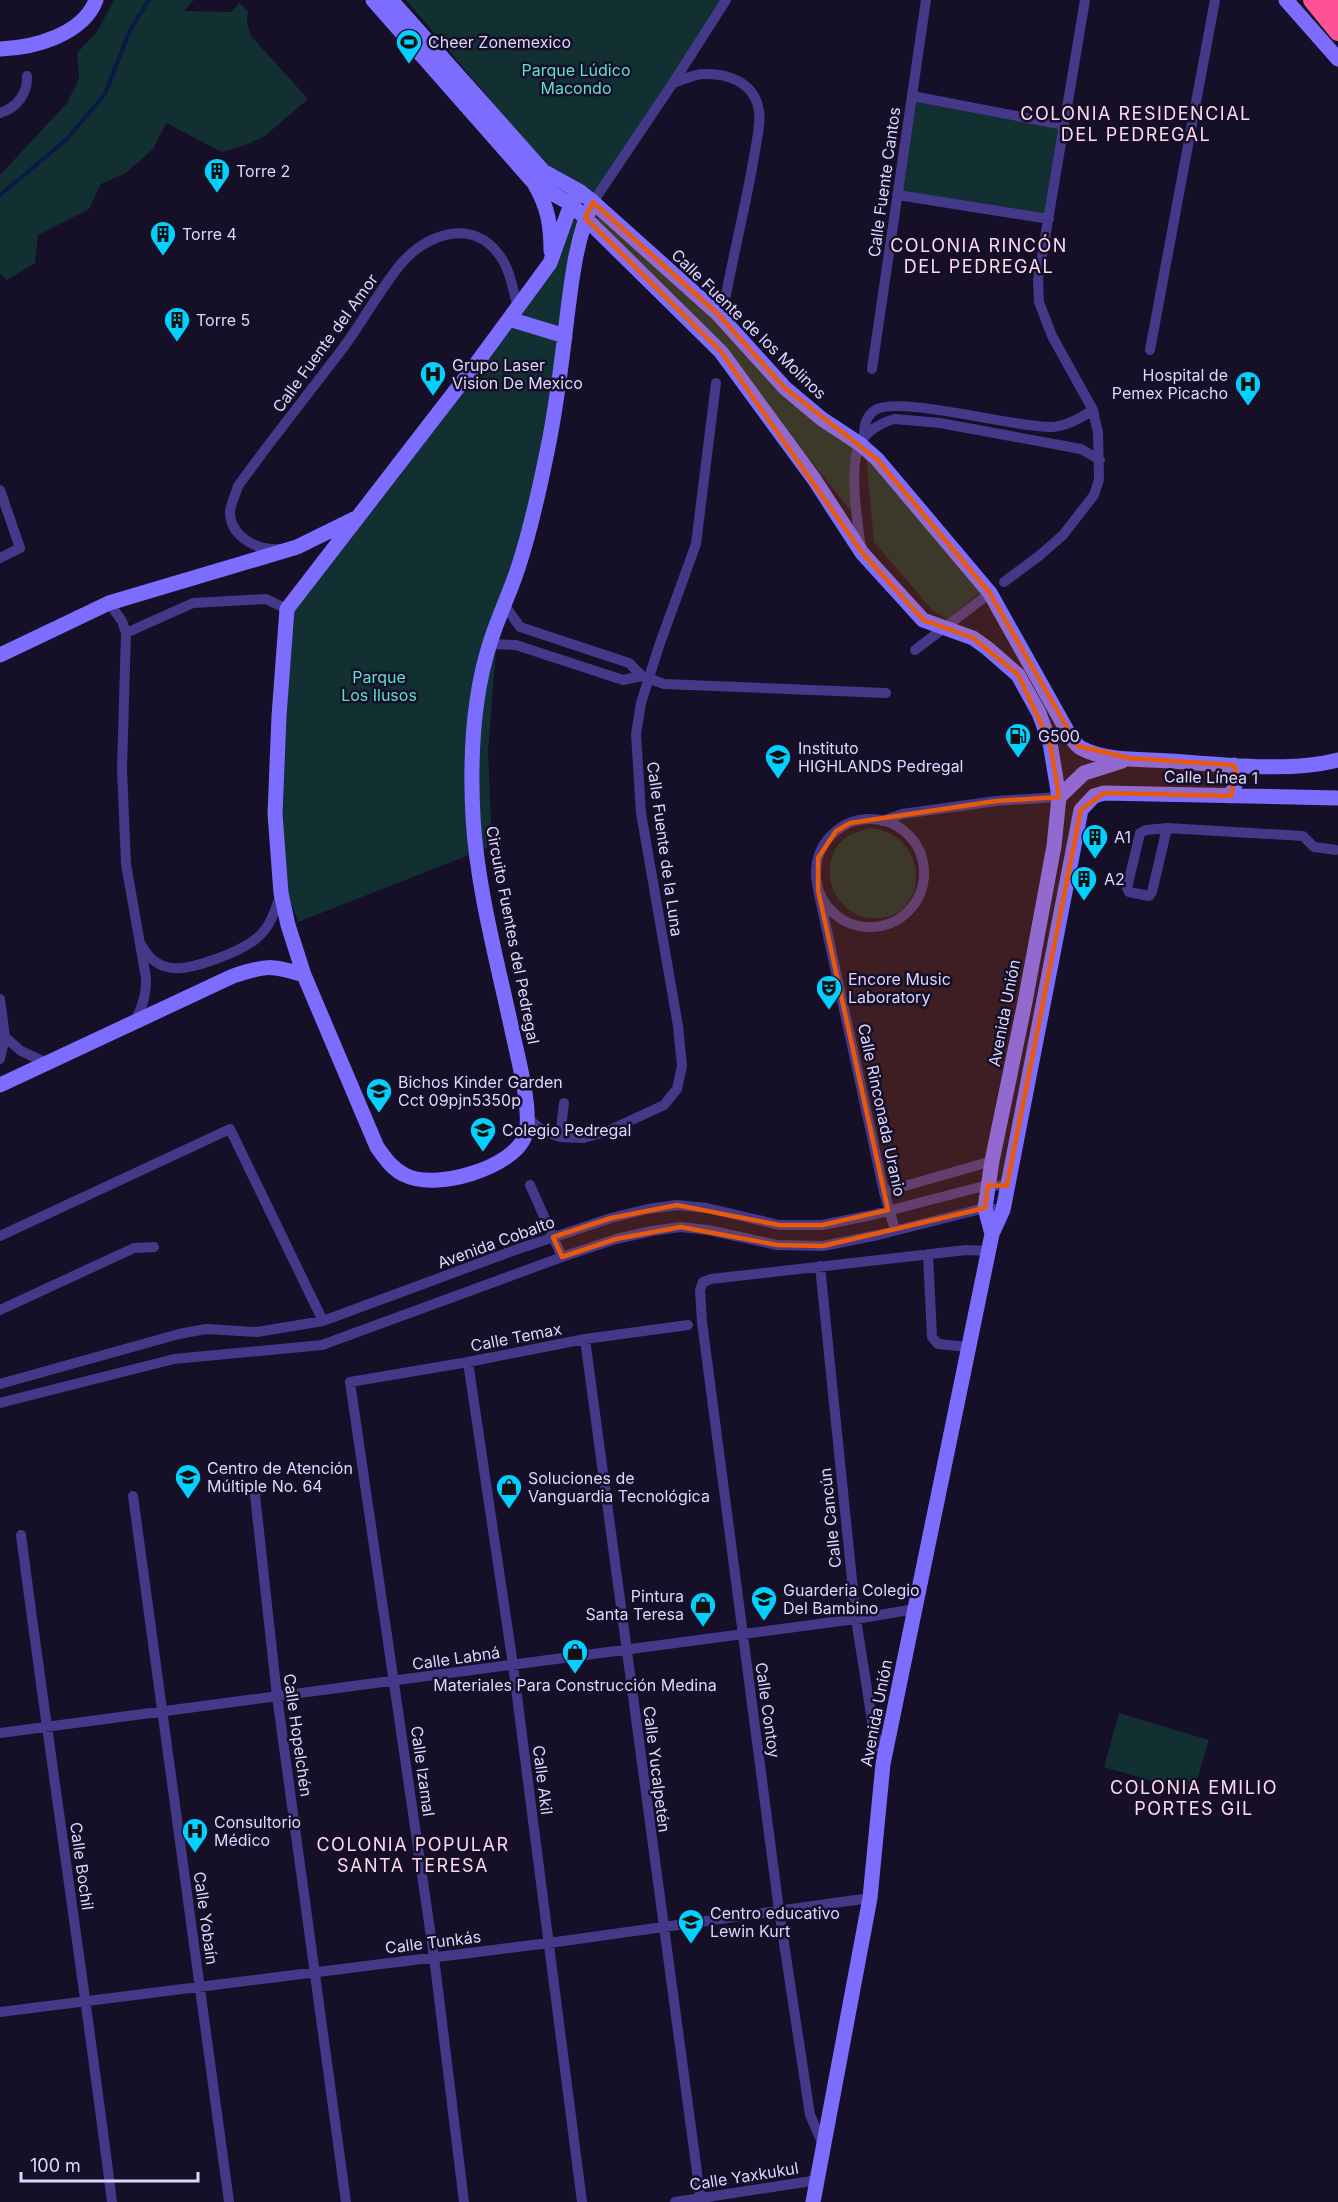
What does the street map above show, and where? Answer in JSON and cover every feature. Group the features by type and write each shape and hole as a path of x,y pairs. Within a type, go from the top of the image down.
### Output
{"highway":[{"path":"1312,0 1338,32"},
{"path":"1329,0 1338,11"}],"street":[{"path":"0,50 56,38 78,23 96,0"},
{"path":"373,0 534,183 549,215 550,262"},
{"name":"Calle Fuente de los Molinos","path":"391,0 543,171 579,190 718,314 785,388 822,419 862,441 990,592 1078,746 1097,754 1130,758"},
{"name":"Circuito Fuentes del Pedregal","path":"287,609 275,814 281,893 288,925 304,975 377,1147 391,1166 406,1176 441,1181 487,1167 509,1156 521,1144 526,1133 528,1119 520,1065 482,882 473,820 471,764 480,689 490,644 519,567 548,445 574,263 585,218 593,202 726,0"},
{"name":"Calle Fuente Cantos","path":"872,369 926,0"},
{"path":"1004,582 1039,556 1078,517 1094,495 1099,480 1098,433 1093,410 1052,336 1039,302 1038,280 1085,0"},
{"path":"1150,350 1215,0"},
{"path":"1286,0 1338,59"},
{"path":"1303,0 1338,45"},
{"path":"673,83 703,74 725,76 742,82 752,93 759,107 752,174 726,295"},
{"path":"0,113 11,108 23,95 27,86 27,76"},
{"path":"912,96 1064,125"},
{"path":"534,183 571,204 721,352 814,479 862,553 923,620 973,638 1018,675 1039,712 1050,743 1059,798"},
{"path":"126,633 193,603 266,599 287,609 514,313 550,262 571,204 579,190"},
{"path":"898,195 1048,219"},
{"path":"562,231 580,240"},
{"name":"Calle Fuente del Amor","path":"297,547 262,548 253,545 241,536 233,525 230,512 238,486 344,347 400,264 417,248 452,232 468,234 487,242 501,256 514,313"},
{"path":"514,313 565,336"},
{"name":"Calle Fuente de la Luna","path":"528,1119 545,1132 560,1137 583,1138 606,1132 664,1105 677,1089 682,1066 678,1026 643,824 636,734 645,677 696,544 716,383"},
{"path":"862,553 856,517 857,461 867,418 876,410 888,406 943,411 1052,427 1074,421 1093,410"},
{"path":"862,441 881,424 895,420 940,423 1080,449 1100,460"},
{"path":"991,434 993,420"},
{"path":"0,490 20,548 0,558"},
{"path":"0,655 109,603 297,547 360,516"},
{"path":"915,650 990,592"},
{"path":"109,603 122,621 126,633 122,769 126,864 146,990 144,1002 134,1022"},
{"path":"505,606 520,627 629,663 645,677 664,684 886,693"},
{"path":"490,644 516,645 623,680 645,677"},
{"path":"882,821 902,814 996,801 1059,798 1084,773 1130,758"},
{"name":"Calle Línea 1","path":"1130,758 1234,765 1297,766 1338,760"},
{"path":"1231,796 1237,779 1234,765"},
{"name":"Calle Línea 1","path":"1087,803 1094,796 1104,793 1338,798"},
{"name":"Avenida Unión","path":"992,1234 985,1208 988,1185 1054,846 1059,798"},
{"name":"Avenida Unión","path":"813,2202 870,1898 884,1764 988,1251 992,1234 1003,1210 1077,822 1081,810 1087,803"},
{"path":"866,820 882,821 900,828 913,841 922,858 924,876 920,894 910,910 895,921 877,927 858,926 840,919 827,907 818,890 815,874 818,858 825,843 836,831 850,823 866,820"},
{"path":"1167,828 1152,892 1149,897 1129,892 1127,888 1140,832 1146,830 1167,828 1303,836 1314,847 1336,850"},
{"name":"Calle Rinconada Uranio","path":"818,890 888,1210 895,1230"},
{"path":"140,943 148,956 172,969 191,968 228,955 258,938 271,920 281,893"},
{"path":"0,1085 233,976 260,967 273,966 304,975"},
{"path":"0,999 5,1037 0,1059"},
{"path":"5,1037 21,1051 47,1063"},
{"path":"560,1137 564,1102"},
{"path":"0,1236 230,1129 323,1321"},
{"path":"884,1192 992,1161"},
{"path":"530,1185 562,1257"},
{"name":"Avenida Cobalto","path":"0,1384 179,1334 206,1329 257,1332 323,1321 611,1218 648,1209 677,1205 707,1208 779,1226 822,1225 988,1185 1007,1186"},
{"path":"1,1401 174,1359 322,1345 562,1257 616,1239 652,1231 681,1227 708,1230 777,1245 812,1245 850,1241 985,1208 1003,1210"},
{"path":"0,1310 134,1248 154,1247"},
{"path":"820,1266 966,1250 988,1251"},
{"path":"928,1254 934,1341 969,1347"},
{"name":"Calle Contoy","path":"820,1266 711,1279 703,1282 700,1290 702,1322 779,1910 810,2115 824,2147"},
{"name":"Calle Cancún","path":"820,1266 856,1619 873,1727 884,1764"},
{"name":"Calle Temax","path":"350,1382 585,1339 688,1325"},
{"name":"Calle Yucalpetén","path":"585,1339 662,1926 701,2200"},
{"name":"Calle Akil","path":"468,1362 513,1665 582,2202"},
{"name":"Calle Izamal","path":"350,1382 434,1957 464,2202"},
{"name":"Calle Hopelchén","path":"254,1486 277,1696 346,2202"},
{"name":"Calle Yobaín","path":"133,1496 229,2202"},
{"name":"Calle Bochil","path":"21,1535 112,2202"},
{"name":"Calle Labná","path":"0,1733 915,1610"},
{"name":"Calle Tunkás","path":"0,2012 316,1973 870,1898"},
{"name":"Calle Yaxkukul","path":"675,2202 701,2200 818,2180"}],"highlighted area":[{"path":"593,202 718,314 785,388 877,459 990,593 1078,746 1130,758 1234,765 1236,771 1231,796 1104,793 1081,810 1007,1186 988,1185 985,1208 823,1246 777,1245 681,1227 616,1239 562,1257 553,1237 611,1218 677,1205 779,1225 822,1225 888,1210 818,890 818,858 836,831 850,823 996,801 1059,797 1050,743 1018,675 973,638 923,620 862,553 721,352 585,218"}],"green space":[{"path":"114,0 194,0 184,11 231,12 239,3 248,11 247,22 251,36 308,99 265,136 222,152 166,123 153,149 126,173 101,184 89,209 38,235 35,263 7,280 0,274 0,175 67,103 79,79 77,53 97,32"},
{"name":"Parque Lúdico Macondo","path":"406,0 721,0 594,197 546,166"},
{"path":"916,102 1059,129 1046,214 902,191"},
{"name":"Parque Los Ilusos","path":"571,204 585,218 565,336 508,608 496,650 488,751 492,846 298,922 287,891 275,814 288,609 550,263"},
{"path":"599,213 853,445 851,511 779,421 592,221"},
{"path":"866,454 986,588 947,619 932,610 874,542"},
{"path":"871,828 891,834 906,846 914,862 916,878 913,894 904,908 890,916 871,918 846,908 835,894 830,877 831,860 839,844 851,835"},
{"path":"1119,1713 1209,1740 1193,1793 1104,1767"}],"waterway":[{"path":"0,195 67,139 105,94 130,30 149,0"}],"place":[{"name":"Cheer Zonemexico","path":"409,65"},
{"name":"Torre 2","path":"217,194"},
{"name":"Torre 4","path":"163,257"},
{"name":"Torre 5","path":"177,343"},
{"name":"Grupo Laser Vision De Mexico","path":"433,397"},
{"name":"Hospital de Pemex Picacho","path":"1248,407"},
{"name":"G500","path":"1018,759"},
{"name":"Instituto HIGHLANDS Pedregal","path":"778,780"},
{"name":"A1","path":"1095,860"},
{"name":"A2","path":"1084,902"},
{"name":"Encore Music Laboratory","path":"829,1011"},
{"name":"Bichos Kinder Garden Cct 09pjn5350p","path":"379,1114"},
{"name":"Colegio Pedregal","path":"483,1153"},
{"name":"Centro de Atención Múltiple No. 64","path":"188,1500"},
{"name":"Soluciones de Vanguardia Tecnológica","path":"509,1510"},
{"name":"Guarderia Colegio Del Bambino","path":"764,1622"},
{"name":"Pintura Santa Teresa","path":"703,1628"},
{"name":"Materiales Para Construcción Medina","path":"575,1675"},
{"name":"Consultorio Médico","path":"195,1854"},
{"name":"Centro educativo Lewin Kurt","path":"691,1945"}],"district":[{"name":"COLONIA RESIDENCIAL DEL PEDREGAL","path":"1136,124"},
{"name":"COLONIA RINCÓN DEL PEDREGAL","path":"979,256"},
{"name":"COLONIA EMILIO PORTES GIL","path":"1194,1798"},
{"name":"COLONIA POPULAR SANTA TERESA","path":"413,1855"}]}
